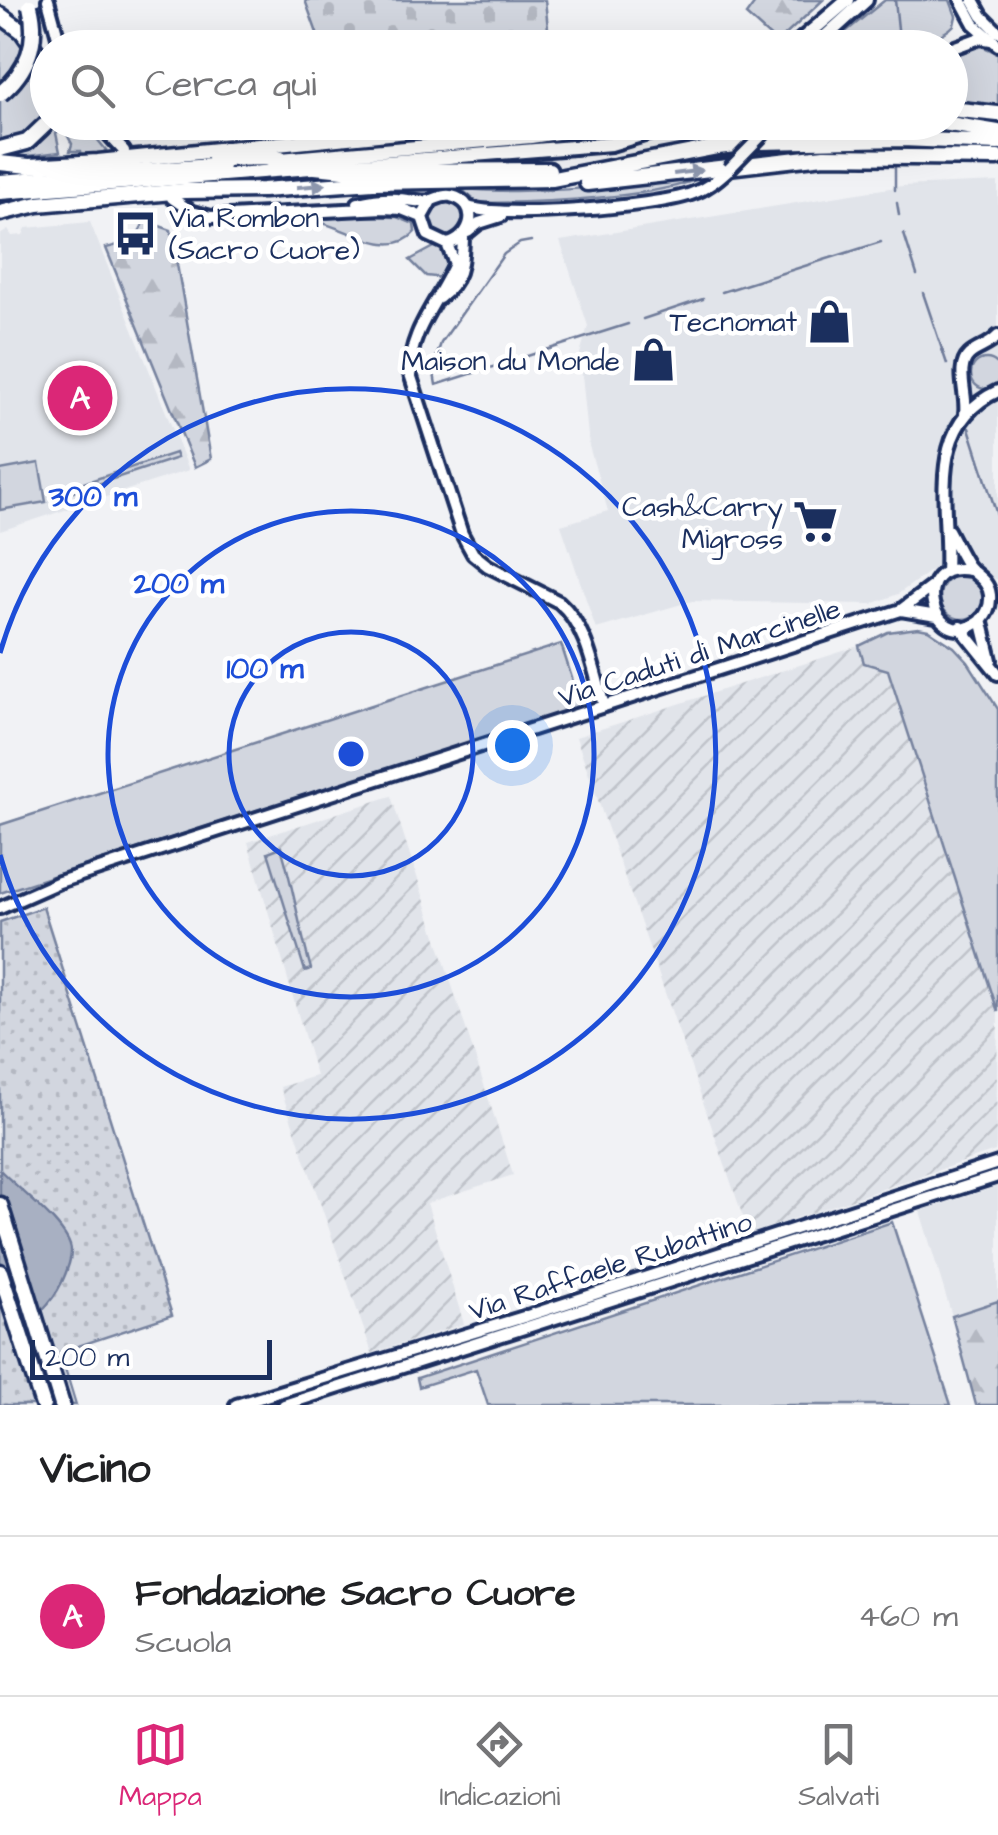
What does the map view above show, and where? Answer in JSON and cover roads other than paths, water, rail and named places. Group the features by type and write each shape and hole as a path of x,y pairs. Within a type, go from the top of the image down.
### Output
{"highway":[{"path":"29,3 34,30"},
{"path":"0,16 22,31 30,42"},
{"path":"0,94 27,61 30,48"},
{"path":"968,112 998,114"},
{"path":"968,127 998,132"},
{"path":"0,149 30,138"},
{"path":"0,163 28,166 98,162 324,140"},
{"path":"0,213 38,204 144,194 576,177 718,147 841,140"},
{"path":"921,140 998,144"},
{"path":"486,182 542,186 614,181 824,156 998,158"},
{"path":"138,159 282,164"},
{"path":"0,172 98,162"},
{"path":"315,167 353,171 534,171 650,162"},
{"path":"0,1205 62,1405"},
{"path":"0,1272 42,1405"}],"main road":[{"path":"833,30 866,0"},
{"path":"812,30 842,3"},
{"path":"0,193 500,140"},
{"path":"0,181 282,164 315,167 624,140"},
{"path":"144,194 282,164"}],"street":[{"path":"48,0 57,30"},
{"path":"962,0 970,19 996,39"},
{"path":"973,0 996,39"},
{"path":"967,30 970,19"},
{"path":"968,43 980,38 996,39"},
{"path":"114,140 124,151"},
{"path":"446,244 480,222 505,214 674,198 702,190 757,140"},
{"path":"172,198 188,210 214,218 332,208 382,199 432,200 450,196 468,208 505,214"},
{"path":"432,200 422,217 428,236 446,244 455,264 414,339 410,374 462,534 480,560 569,611 582,634 604,706"},
{"path":"332,208 399,209 422,217"},
{"path":"438,299 452,288 462,271 465,235 471,220 468,208"},
{"path":"960,628 981,619 988,608 990,592 982,578 970,570 948,530 942,506 943,478 965,415 962,370 966,359 998,336"},
{"path":"984,349 998,352"},
{"path":"965,385 992,393"},
{"path":"965,415 992,393"},
{"path":"946,572 948,530"},
{"path":"970,570 946,572 934,585 932,604 938,617 960,628 995,670"},
{"name":"Via Caduti di Marcinelle","path":"0,908 59,882 900,610 934,585"},
{"name":"Via Caduti di Marcinelle","path":"900,610 938,617"},
{"path":"981,619 995,670"},
{"name":"Via Raffaele Rubattino","path":"236,1405 998,1164"},
{"name":"Via Raffaele Rubattino","path":"284,1405 998,1176"}],"water":[{"path":"0,1170 63,1232 71,1252 67,1271 53,1298 42,1311 12,1329 0,1293"}],"waterway":[{"path":"895,0 898,30"},
{"path":"895,164 895,190"},
{"path":"897,203 899,215"},
{"path":"904,234 917,275"},
{"path":"531,241 504,254 441,343 433,367 436,385 628,324"},
{"path":"722,292 881,242"},
{"path":"923,293 947,364"},
{"path":"643,319 703,299"},
{"path":"969,428 998,518"}],"place":[{"name":"Via Rombon (Sacro Cuore)","path":"136,233"},
{"name":"Tecnomat","path":"830,321"},
{"name":"Maison du Monde","path":"653,360"},
{"name":"Fondazione Sacro Cuore","path":"80,398"},
{"name":"Cash&Carry Migross","path":"816,522"}]}
